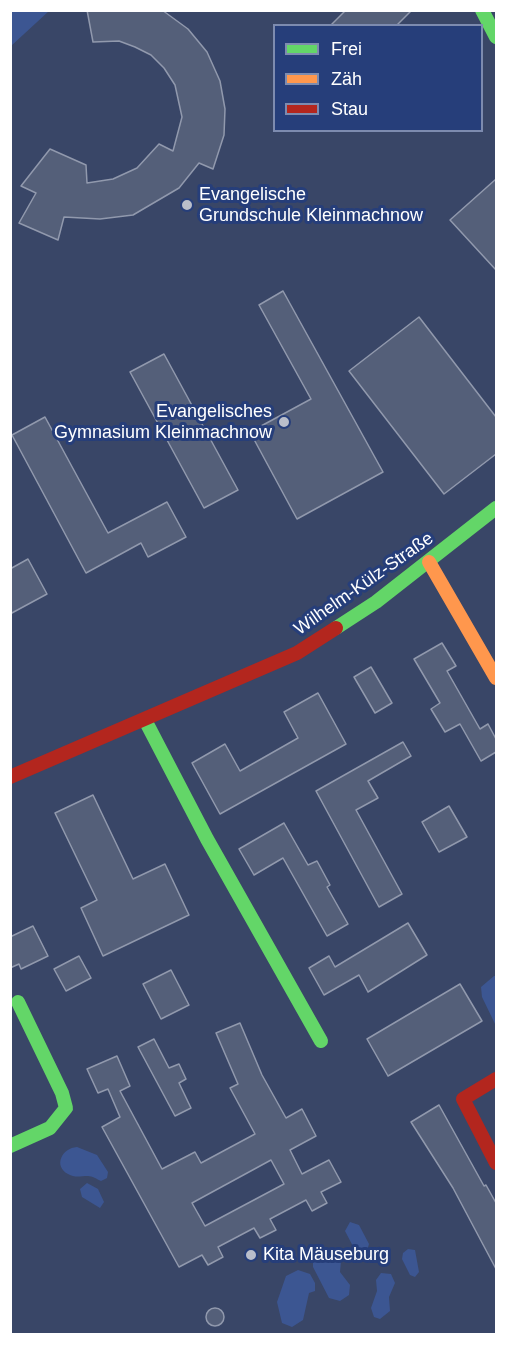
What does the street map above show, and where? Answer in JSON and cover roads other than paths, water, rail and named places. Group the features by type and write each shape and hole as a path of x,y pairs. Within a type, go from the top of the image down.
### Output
{"street":[{"path":"482,10 496,37"},
{"name":"Wilhelm-Külz-Straße","path":"10,777 297,653 376,602 496,508"},
{"path":"429,562 496,678"},
{"path":"145,720 207,839 321,1041"},
{"path":"10,1146 40,1135 59,1122 66,1108 62,1093 18,1002"},
{"path":"496,1079 463,1099 496,1163"}],"place":[{"name":"Evangelische Grundschule Kleinmachnow","path":"187,205"},
{"name":"Evangelisches Gymnasium Kleinmachnow","path":"284,422"},
{"name":"Kita Mäuseburg","path":"251,1255"}]}
